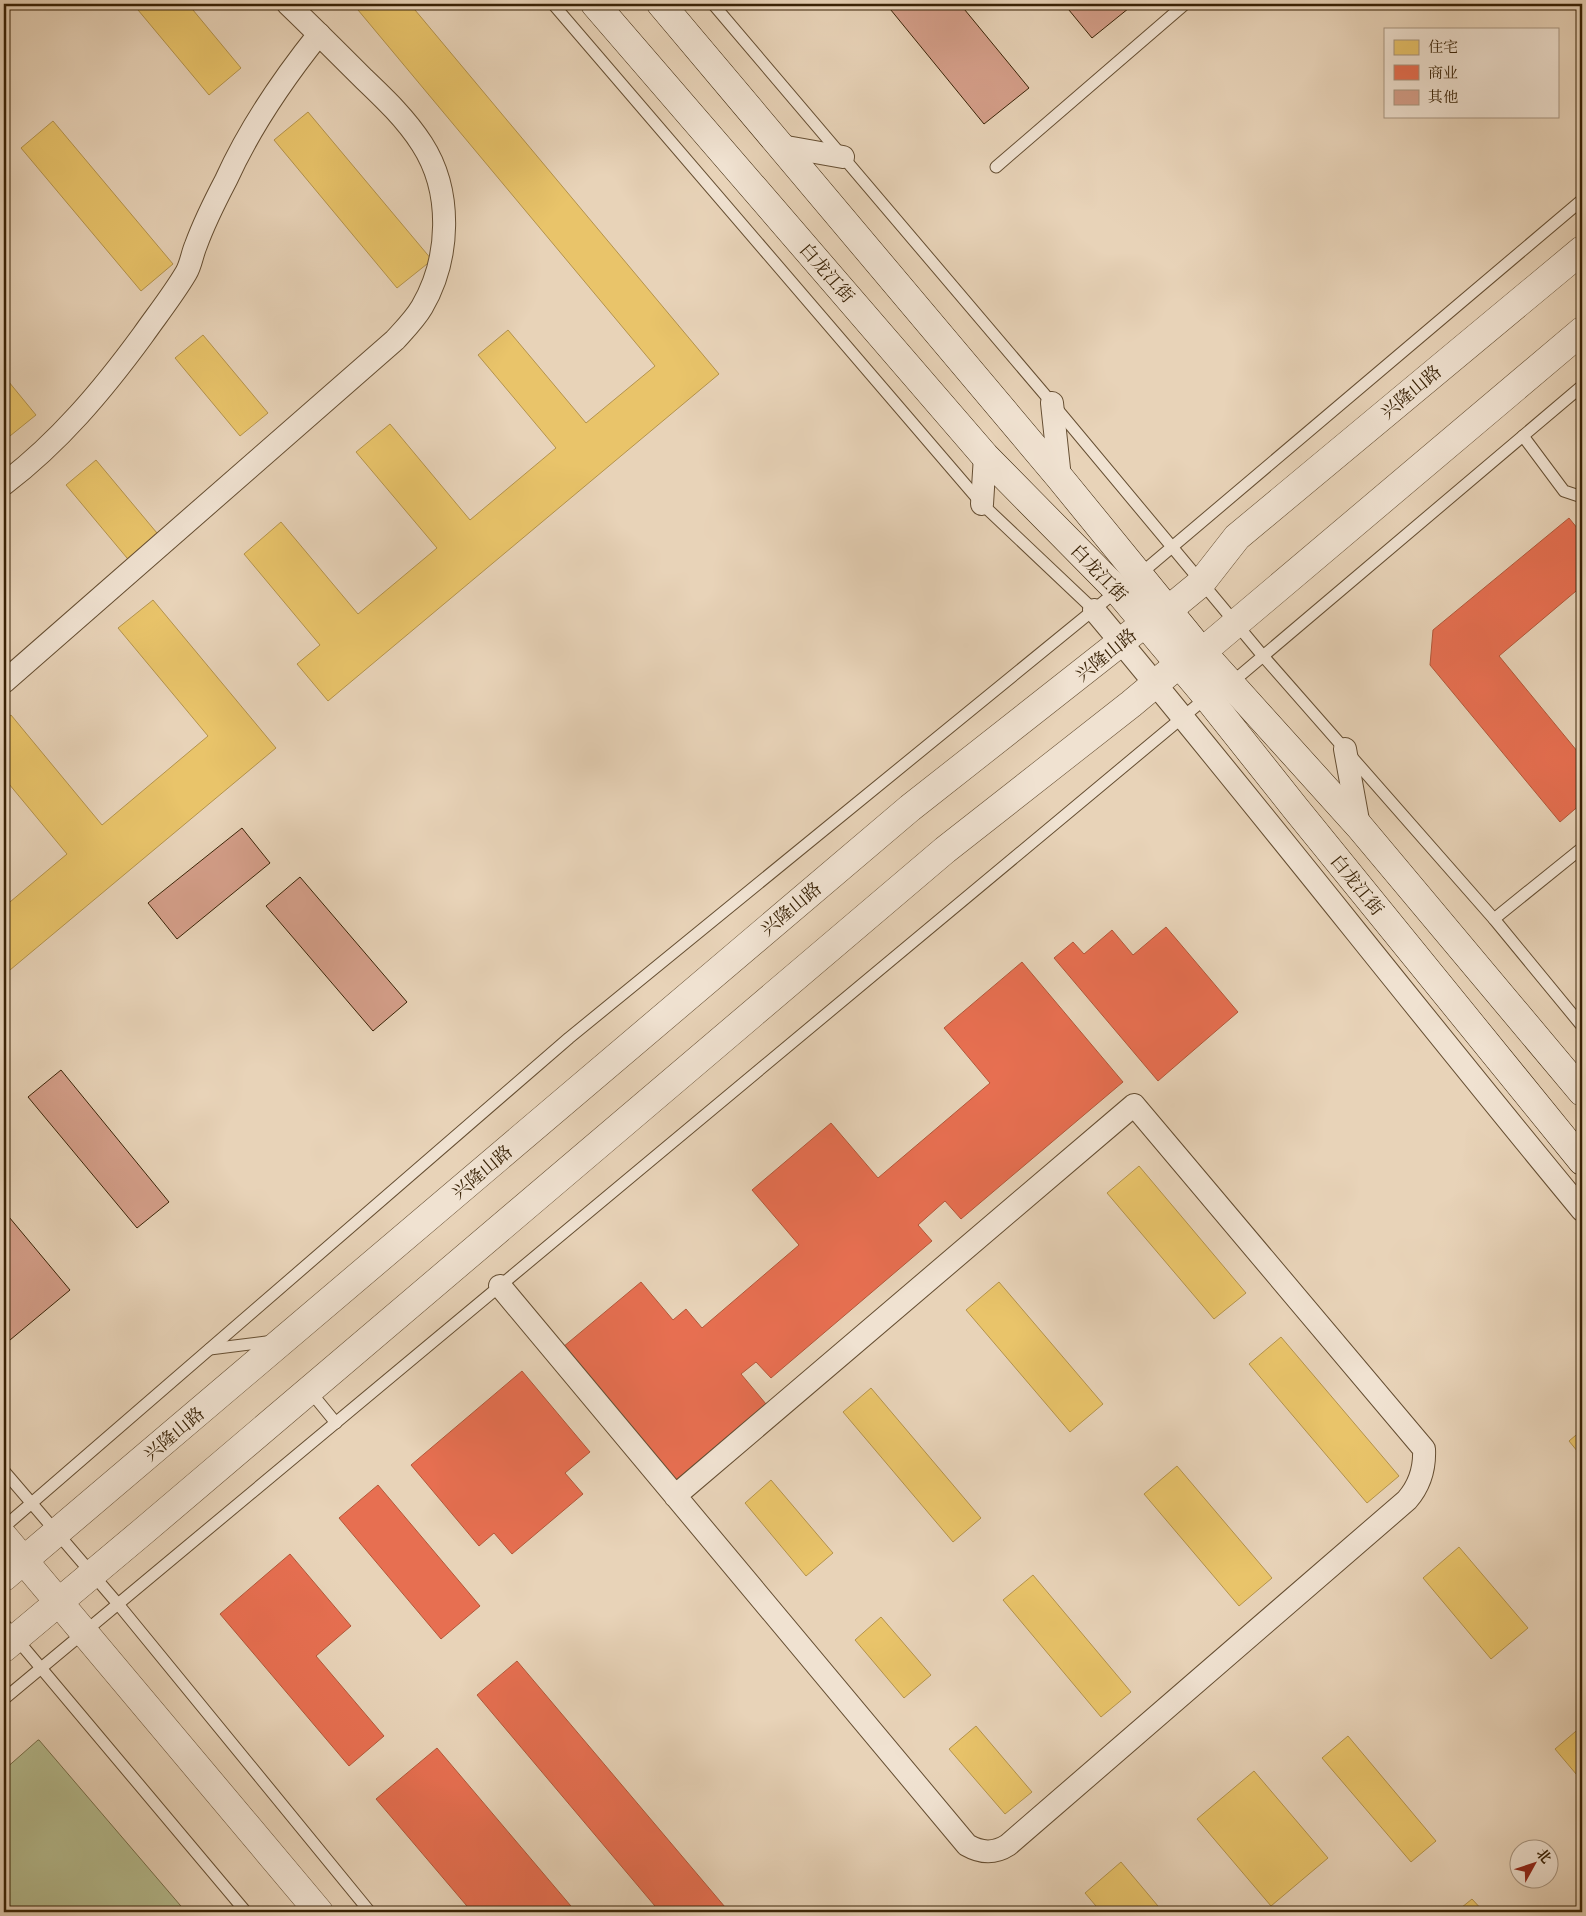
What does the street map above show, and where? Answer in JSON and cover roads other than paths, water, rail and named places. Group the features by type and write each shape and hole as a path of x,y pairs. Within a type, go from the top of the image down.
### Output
{"street":[{"path":"4,682 395,340 421,308 431,289 438,269 444,228 442,199 433,165 424,146 402,118 288,4"},
{"name":"白龙江街","path":"595,4 985,456 1128,583"},
{"name":"白龙江街","path":"661,4 1060,478 1128,583 1218,691 1296,809 1582,1161"},
{"path":"4,484 44,451 89,405 153,322 187,272 196,245 226,178 258,119 296,62 319,34"},
{"path":"781,146 843,157"},
{"name":"兴隆山路","path":"14,1569 910,808 1201,583 1237,537 1582,250"},
{"path":"8,1636 58,1602 92,1574 945,850 1155,683 1236,624 1582,331"},
{"path":"1052,403 1060,478"},
{"path":"982,504 985,456"},
{"name":"白龙江街","path":"1094,610 1184,717 1467,1071 1582,1210"},
{"name":"白龙江街","path":"1218,691 1246,699 1360,826 1582,1092"},
{"path":"1345,749 1360,826"},
{"path":"1296,809 1314,878"},
{"path":"1467,1071 1524,1090"},
{"path":"500,1286 675,1496 967,1845 980,1851 995,1851 1008,1845 1407,1500 1419,1483 1425,1461 1424,1449 1134,1104 675,1496"},
{"path":"4,1537 14,1569 58,1602 319,1912"}],"lane":[{"path":"553,4 982,504 1094,610"},
{"path":"713,4 1052,403 1171,548 1263,656 1494,919 1582,1026"},
{"path":"996,167 1185,4"},
{"path":"4,1527 569,1038 1171,548 1582,200"},
{"path":"4,1699 1184,717 1263,656 1582,386"},
{"path":"1523,436 1564,491 1582,497"},
{"path":"1494,919 1582,848"},
{"path":"210,1349 285,1339"},
{"path":"309,1390 336,1423"},
{"path":"4,1471 118,1604 370,1912"},
{"path":"8,1636 41,1668 246,1912"}]}
